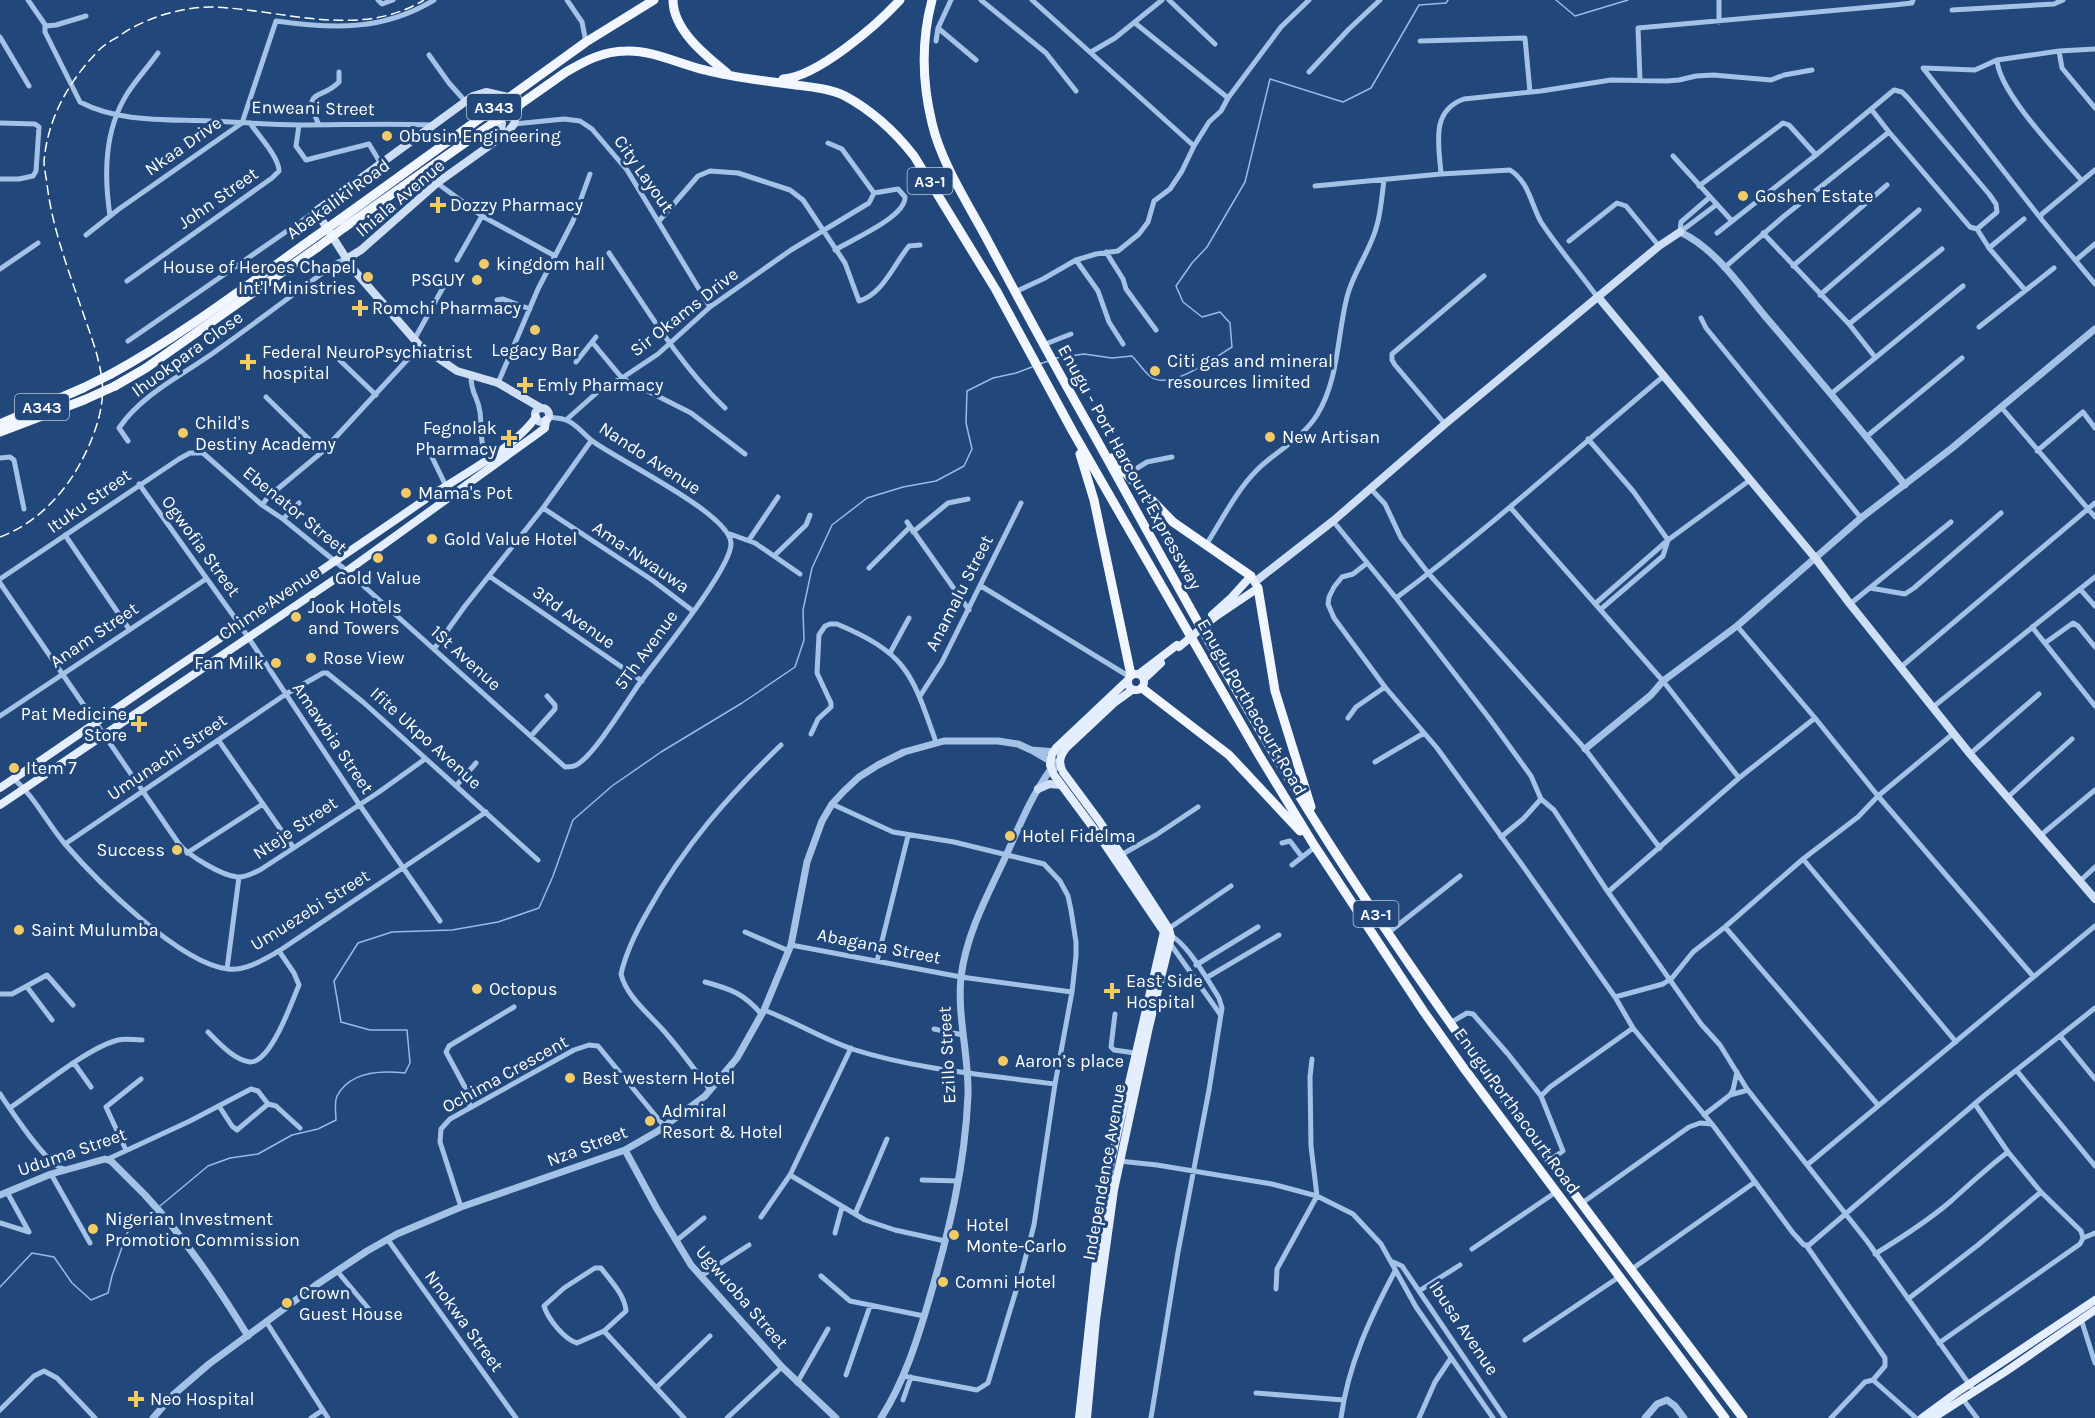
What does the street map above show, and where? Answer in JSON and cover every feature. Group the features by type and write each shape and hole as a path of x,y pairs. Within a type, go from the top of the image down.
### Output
{"highway":[{"name":"Abakaliki Road","path":"342,224 502,98 654,0"},
{"name":"A343","path":"673,0 677,17 688,36 699,50 729,74"},
{"name":"A343","path":"766,81 792,78 810,72 831,59 900,0"},
{"name":"Enugu - Port Harcourt Expressway","path":"932,0 925,24 923,51 932,126 943,154 968,206 1044,347 1198,621 1317,823 1388,933 1450,1023 1550,1160 1743,1418"},
{"name":"Abakaliki Road","path":"0,424 83,388 149,353 519,106 566,72 594,56 634,51 656,55 708,71 729,74"},
{"name":"Enugu Porthacourt Road","path":"729,74 843,95 903,142 949,211 1005,306 1073,432 1259,755 1315,846 1424,1011 1725,1418"},
{"name":"Abakaliki Road","path":"0,432 115,386 168,353 315,243"},
{"path":"1073,432 1088,474 1135,680 1229,755 1315,846"},
{"path":"1101,449 1173,522 1255,582 1275,691 1317,823"}],"main road":[{"path":"348,258 316,211 465,101 483,92 502,98"},
{"name":"Ihiala Avenue","path":"519,106 514,124 500,138 437,183 361,250 348,258 353,269 417,343 443,363 471,376 498,383 523,397 541,421 547,418"},
{"path":"500,118 502,123 500,138"},
{"path":"1167,935 1097,833 1060,785 1051,765 1135,680 1333,521 1445,424 1659,246 1680,232"},
{"path":"1599,298 1816,559 1971,754 2095,899"},
{"name":"Chime Avenue","path":"0,788 488,458 526,429 537,413"},
{"name":"Chime Avenue","path":"0,805 347,571 545,428 547,418"},
{"path":"1214,616 1231,598 1255,582"},
{"path":"1059,759 1121,855 1167,935"},
{"path":"1038,789 1052,784 1060,785"},
{"name":"Independence Avenue","path":"1136,1066 1136,1053 1167,935"},
{"name":"Independence Avenue","path":"1079,1418 1096,1263 1115,1161 1167,935"},
{"name":"Independence Avenue","path":"1087,1418 1115,1161"},
{"path":"1922,1418 1971,1387 2095,1300"},
{"path":"1971,1387 2005,1372 2095,1310"},
{"path":"1933,1418 1959,1395"}],"street":[{"name":"Enweani Street","path":"28,0 45,25 45,33 80,102 118,115 152,120 299,125 360,123 434,125"},
{"path":"378,0 382,4 393,0"},
{"name":"Nkaa Drive","path":"86,235 242,123 276,21 320,27 380,23 423,7 434,0"},
{"path":"567,0 582,22 586,42"},
{"path":"936,41 938,28 951,0"},
{"path":"981,0 1046,53 1076,91"},
{"path":"1032,0 1194,146"},
{"path":"1091,52 1135,23 1162,0"},
{"path":"1169,0 1215,44"},
{"path":"1015,292 1076,260 1114,252 1133,241 1143,230 1154,201 1170,189 1209,122 1221,111 1228,98 1281,27 1309,0"},
{"path":"1310,72 1349,29 1380,0"},
{"path":"1719,0 1719,22"},
{"path":"1640,80 1638,28 1894,5 1912,3 1913,0"},
{"path":"1952,10 2054,4 2063,0"},
{"path":"45,25 56,26 86,16"},
{"path":"1135,23 1228,98"},
{"path":"938,28 976,60"},
{"path":"0,37 29,86"},
{"path":"1420,41 1525,38 1530,92"},
{"path":"2095,49 2059,51 1997,60 1975,70 1923,68 2040,218 2095,284"},
{"path":"2059,51 2062,68 2095,108"},
{"path":"110,216 107,177 111,131 127,94 158,53"},
{"path":"429,55 465,101"},
{"path":"1997,60 1998,70 2015,100 2082,181"},
{"path":"1441,174 1438,137 1443,113 1455,102 1464,99 1611,80 1679,80 1713,75 1771,80 1812,70"},
{"path":"319,125 313,111 312,101 323,92 336,86 339,82 339,72"},
{"path":"1717,233 1894,90 1902,92 1908,98 1996,204 1997,212 1973,230 1871,109"},
{"name":"City Layout","path":"514,124 564,119 585,123 618,159 659,221 710,307"},
{"path":"0,123 35,124 39,128 36,171 33,176 19,179 0,178"},
{"name":"John Street","path":"127,281 279,171 279,166 273,156 250,123"},
{"path":"1699,186 1783,123 1789,125 1816,155"},
{"path":"299,125 296,146 306,160 369,144 381,164"},
{"path":"1725,268 1763,233 1889,132"},
{"path":"828,143 842,149 874,194 898,189 905,197 905,203 886,222 835,250"},
{"path":"1674,156 1732,221"},
{"path":"659,221 698,176 705,172 718,170 738,173 790,190 803,200 845,263 858,300 867,299 882,286 909,246 920,245"},
{"path":"1315,186 1510,170 1519,176 1541,221 1599,298"},
{"path":"2040,218 2095,170"},
{"path":"498,383 530,309 573,221 590,174"},
{"path":"1206,545 1255,472 1267,460 1284,450 1309,426 1325,400 1332,383 1347,295 1377,226 1384,180"},
{"path":"437,183 482,216 555,256"},
{"path":"1793,266 1887,185"},
{"name":"Sir Okams Drive","path":"566,420 602,389 622,378 670,343 710,307 754,275 869,203 874,194"},
{"path":"1680,232 1681,222 1710,197"},
{"path":"1569,241 1617,203 1626,206 1659,246"},
{"path":"1680,232 1716,205"},
{"path":"1820,295 1919,210"},
{"path":"128,341 316,211"},
{"path":"457,260 482,216"},
{"path":"1989,248 2024,219"},
{"path":"1977,229 1989,248 2025,290"},
{"path":"1680,232 1695,239 1725,268 1905,485"},
{"path":"1763,233 1849,324 1875,357"},
{"path":"0,269 38,243"},
{"path":"2076,260 2095,244"},
{"path":"1849,324 1942,249"},
{"path":"1106,252 1124,279 1126,289 1156,330"},
{"path":"609,253 670,343 707,390 725,408"},
{"name":"Ihuokpara Close","path":"128,441 119,428 164,385 213,353 338,262 348,258"},
{"path":"1076,260 1098,291 1109,322 1123,344"},
{"path":"1979,327 2054,268"},
{"path":"262,506 268,497 322,452 376,395 417,343 450,275"},
{"path":"1445,424 1395,365 1392,354 1484,276"},
{"path":"1831,394 1963,286"},
{"path":"497,300 502,299 530,309"},
{"path":"1701,318 1706,328 1861,518"},
{"path":"1585,750 1651,695 1663,681 1737,626 1861,518 1905,485 2095,329"},
{"path":"1044,347 1071,334"},
{"path":"576,362 594,339 622,378 691,413 745,453"},
{"path":"328,350 376,395"},
{"path":"1866,437 1962,358"},
{"path":"1396,598 1429,574 1510,507 1665,375"},
{"path":"471,376 470,385 480,413 482,441 488,458"},
{"path":"266,397 322,452"},
{"path":"2001,407 2095,517"},
{"path":"2037,451 2083,412 2095,428"},
{"path":"547,418 566,420"},
{"name":"Nando Avenue","path":"566,420 591,441 644,471 702,509 730,534"},
{"path":"1588,439 1633,491 1668,540"},
{"path":"434,649 543,508 591,441"},
{"path":"429,451 446,486"},
{"name":"Ebenator Street","path":"197,452 203,453 262,506 283,519 347,571"},
{"name":"Ituku Street","path":"0,581 139,484 179,459 197,452"},
{"path":"0,458 10,457 14,460 24,509"},
{"path":"1126,475 1148,462 1172,457"},
{"path":"1596,603 1668,540 1750,480"},
{"name":"Ogwofia Street","path":"139,484 240,625"},
{"path":"1371,489 1385,504 1401,538 1429,574 1585,750 1660,848"},
{"path":"749,540 778,497"},
{"path":"870,568 910,527 948,503 968,499"},
{"path":"283,519 299,503"},
{"name":"Anamalu Street","path":"920,696 942,662 1021,503"},
{"path":"1901,667 2095,503"},
{"path":"1510,507 1663,681 1739,778"},
{"name":"Ama-Nwauwa","path":"543,508 652,580 693,611"},
{"path":"1870,588 1905,594 2001,513"},
{"path":"774,556 806,525 810,515"},
{"path":"1333,521 1396,598 1531,776 1541,799 1554,810 1608,892 1701,1024 1720,1045 1748,1090 1875,1254 1971,1387"},
{"path":"1850,604 1951,522"},
{"path":"910,527 969,610"},
{"path":"730,534 749,540 800,574"},
{"name":"5Th Avenue","path":"565,767 579,763 596,744 680,631 725,560 731,543 730,534"},
{"path":"65,536 129,629"},
{"path":"1601,609 1663,556 1668,540"},
{"path":"1366,564 1353,574 1340,578 1331,592 1328,604 1334,618 1502,837 1615,997 1633,1028 1712,1124 1798,1240 1806,1245 1884,1358 1885,1366 1873,1380 1864,1382 1831,1418"},
{"name":"1St Avenue","path":"347,571 565,767"},
{"name":"3Rd Avenue","path":"489,576 642,681"},
{"path":"1934,707 2095,577"},
{"name":"Anam Street","path":"0,716 206,579"},
{"name":"Nteje Street","path":"0,581 142,791 187,853 196,859 239,877 260,870 380,792 425,759"},
{"path":"981,586 1135,680"},
{"path":"2080,589 2095,606"},
{"path":"890,653 909,618"},
{"path":"2045,643 2073,623 2095,647"},
{"path":"811,735 818,719 828,710 831,703 817,673 821,630 830,624 837,624 865,636 890,653 908,672 920,696 936,742"},
{"name":"Amawbia Street","path":"240,625 359,804 441,921"},
{"path":"1737,626 2033,976"},
{"path":"2032,627 2095,706"},
{"name":"Ifite Ukpo Avenue","path":"286,694 318,674 327,673 363,702 538,860"},
{"path":"1348,718 1356,707 1385,687"},
{"name":"Umunachi Street","path":"65,844 286,694"},
{"path":"1971,754 2039,694"},
{"path":"531,736 555,709 555,705 547,696"},
{"path":"1608,892 1739,778 1815,718"},
{"path":"1615,997 1649,989 1670,980 1693,952 1803,859 1858,817 1878,795 1954,732"},
{"path":"1375,762 1424,733"},
{"path":"2008,797 2072,739"},
{"path":"219,741 293,847"},
{"name":"Nza Street","path":"153,1418 184,1385 248,1336 337,1271 388,1240 461,1207 625,1150 692,1107 737,1058 763,1013 790,948 807,862 822,821 832,804 853,782 878,765 904,752 936,742 998,741 1018,744 1059,759"},
{"path":"710,1090 665,1032 631,994 621,974 637,932 682,855 710,819 781,745"},
{"path":"1031,750 1051,765 1059,759"},
{"path":"456,786 476,763"},
{"name":"Ezillo Street","path":"881,1418 907,1376 960,1181 965,1139 967,1073 960,1012 961,977 966,952 974,927 1006,855 1051,765"},
{"path":"14,779 24,788 65,844 141,920 196,958 227,969"},
{"path":"2041,835 2095,790"},
{"path":"1502,837 1541,799"},
{"path":"187,853 263,804"},
{"path":"832,804 893,832 954,842 1044,864 1065,889 1076,942 1072,992 1055,1084 1034,1225 1023,1271 988,1383 977,1390 907,1376 903,1400"},
{"path":"1121,855 1198,807"},
{"name":"Umuezebi Street","path":"227,969 246,967 279,951 486,812"},
{"path":"877,961 908,836"},
{"path":"1282,843 1290,841 1302,857"},
{"path":"1292,865 1315,846"},
{"path":"1803,859 1956,1042"},
{"path":"2080,880 2095,867"},
{"path":"1388,933 1460,876"},
{"name":"Nteje Street","path":"227,969 239,877"},
{"path":"1167,935 1231,886"},
{"path":"1807,1165 2095,926"},
{"path":"1196,965 1258,927"},
{"path":"1725,927 1878,1105"},
{"name":"Abagana Street","path":"745,932 790,948 961,977 1072,992"},
{"path":"1151,1418 1209,1090 1222,1003 1179,942 1167,935"},
{"path":"1167,935 1220,1014"},
{"path":"1206,978 1280,935"},
{"path":"208,1032 231,1053 246,1060 254,1061 262,1057 281,1029 299,985 279,951"},
{"path":"0,994 12,994 47,975 73,1005"},
{"path":"705,982 739,993 763,1013 851,1048 904,1063 1055,1084"},
{"path":"27,987 52,1020"},
{"path":"470,1106 467,1091 446,1052 448,1046 514,1007"},
{"path":"1806,1245 2095,1008"},
{"path":"1450,1023 1467,1013 1473,1014 1541,1096 1563,1151 1550,1160"},
{"path":"1115,1014 1111,1047 1114,1050 1136,1053"},
{"path":"1541,1096 1550,1087 1633,1028"},
{"path":"934,1029 963,1035"},
{"path":"2060,1036 2095,1079"},
{"path":"10,1108 88,1054 120,1039 142,1040"},
{"name":"Ochima Crescent","path":"461,1207 440,1142 441,1129 450,1119 470,1106 582,1047 598,1046 664,1126"},
{"path":"761,1217 790,1175 851,1048"},
{"path":"1276,1289 1277,1269 1317,1196 1311,1146 1312,1059"},
{"path":"74,1064 91,1087"},
{"path":"2016,1071 2095,1166"},
{"path":"1730,1095 1737,1072"},
{"path":"126,1150 106,1107 141,1079"},
{"name":"Uduma Street","path":"3,1194 51,1174 108,1159 253,1089 258,1091 268,1104 276,1106 300,1128"},
{"path":"1704,1115 1730,1095 1748,1090"},
{"path":"0,1094 58,1168 65,1170"},
{"path":"219,1106 237,1130 268,1104"},
{"path":"1976,1104 2008,1152 2041,1192 2080,1231 2083,1238"},
{"path":"1582,1203 1689,1126 1700,1123 1712,1124"},
{"path":"855,1214 887,1139"},
{"name":"Ugwuoba Street","path":"625,1150 676,1242 701,1276 797,1383 836,1418"},
{"path":"1875,1254 1923,1223 2008,1152"},
{"path":"108,1159 165,1216 206,1270 248,1336"},
{"name":"Ibusa Avenue","path":"1115,1161 1272,1184 1317,1196 1353,1214 1381,1244 1416,1306 1493,1418"},
{"path":"51,1174 90,1243"},
{"path":"790,1175 842,1207 880,1226 945,1241"},
{"path":"922,1180 960,1181"},
{"path":"1632,1269 1755,1182"},
{"path":"1472,1249 1556,1192"},
{"path":"1908,1299 1978,1245 2041,1192"},
{"path":"0,1223 29,1232 3,1194"},
{"path":"835,1233 842,1207"},
{"path":"676,1242 704,1218"},
{"path":"1939,1343 2080,1244 2083,1238 2095,1233"},
{"name":"Nnokwa Street","path":"388,1240 516,1418"},
{"path":"701,1276 748,1245"},
{"name":"Ibusa Avenue","path":"1392,1261 1402,1266 1503,1417"},
{"path":"1419,1291 1460,1265"},
{"path":"1341,1418 1343,1400 1358,1348 1395,1271 1402,1266"},
{"path":"595,1268 601,1268 621,1296 626,1308 622,1315 604,1331 581,1343 573,1342 546,1312 546,1303 582,1276 595,1268"},
{"path":"337,1271 368,1308"},
{"path":"821,1276 850,1302 924,1316"},
{"path":"1525,1340 1619,1277"},
{"path":"846,1375 870,1306"},
{"path":"2081,1320 2095,1363"},
{"path":"267,1323 328,1418"},
{"path":"797,1383 828,1329"},
{"path":"604,1331 684,1418"},
{"path":"657,1386 710,1336"},
{"path":"1419,1418 1435,1382 1451,1358"},
{"path":"727,1418 782,1367"},
{"path":"0,1410 34,1376 44,1371 57,1378 95,1418"},
{"path":"1873,1380 1916,1418"},
{"path":"1256,1393 1343,1400"},
{"path":"1959,1395 1977,1418"},
{"path":"1645,1418 1657,1404 1667,1400 1684,1418"},
{"path":"311,1418 322,1410"}],"waterway":[{"path":"1056,358 1084,354 1112,358 1132,356 1151,377 1169,380 1193,371 1232,347 1230,323 1220,312 1202,317 1183,302 1176,286 1207,247 1245,182 1270,79 1343,102 1371,88 1419,5 1446,3 1448,0"},
{"path":"1556,0 1575,16 1628,0"},
{"path":"1039,364 1049,361"},
{"path":"160,1206 208,1166 230,1158 258,1154 292,1135 318,1129 336,1120 337,1096 350,1081 376,1072 405,1073 410,1063 407,1030 370,1030 341,1022 334,981 358,943 392,932 452,930 498,922 539,908 573,820 612,786 661,752 742,703 795,667 804,640 803,610 812,568 832,525 867,498 903,487 936,481 964,466 972,449 966,423 967,391 993,378 1032,367"},
{"path":"0,1287 32,1253 54,1257 72,1283 91,1300 108,1293 127,1233 154,1211"}],"railway":[{"path":"0,537 23,526 42,512 67,484 91,441 102,404 103,392 99,362 57,232 49,200 44,164 46,145 55,115 78,74 102,47 125,32 155,17 178,11 211,7 347,20 373,18 399,12 424,0"}],"place":[{"name":"Obusin Engineering","path":"387,136"},
{"name":"Goshen Estate","path":"1743,196"},
{"name":"Dozzy Pharmacy","path":"438,205"},
{"name":"kingdom hall","path":"484,264"},
{"name":"House of Heroes Chapel Int'l Ministries","path":"368,277"},
{"name":"PSGUY","path":"477,280"},
{"name":"Romchi Pharmacy","path":"360,308"},
{"name":"Legacy Bar","path":"535,330"},
{"name":"Federal NeuroPsychiatrist hospital","path":"248,362"},
{"name":"Citi gas and mineral resources limited","path":"1155,371"},
{"name":"Emly Pharmacy","path":"525,385"},
{"name":"Child's Destiny Academy","path":"183,433"},
{"name":"New Artisan","path":"1270,437"},
{"name":"Fegnolak Pharmacy","path":"509,438"},
{"name":"Mama's Pot","path":"406,493"},
{"name":"Gold Value Hotel","path":"432,539"},
{"name":"Gold Value","path":"378,558"},
{"name":"Jook Hotels and Towers","path":"296,617"},
{"name":"Rose View","path":"311,658"},
{"name":"Fan Milk","path":"276,663"},
{"name":"Pat Medicine Store","path":"139,724"},
{"name":"Item 7","path":"14,768"},
{"name":"Hotel Fidelma","path":"1010,836"},
{"name":"Success","path":"177,850"},
{"name":"Saint Mulumba","path":"19,930"},
{"name":"Octopus","path":"477,989"},
{"name":"East Side Hospital","path":"1112,991"},
{"name":"Aaron’s place","path":"1003,1061"},
{"name":"Best western Hotel","path":"570,1078"},
{"name":"Admiral Resort & Hotel","path":"650,1121"},
{"name":"Nigerian Investment Promotion Commission","path":"93,1229"},
{"name":"Hotel Monte-Carlo","path":"954,1235"},
{"name":"Comni Hotel","path":"943,1282"},
{"name":"Crown Guest House","path":"287,1303"},
{"name":"Neo Hospital","path":"136,1399"}]}
